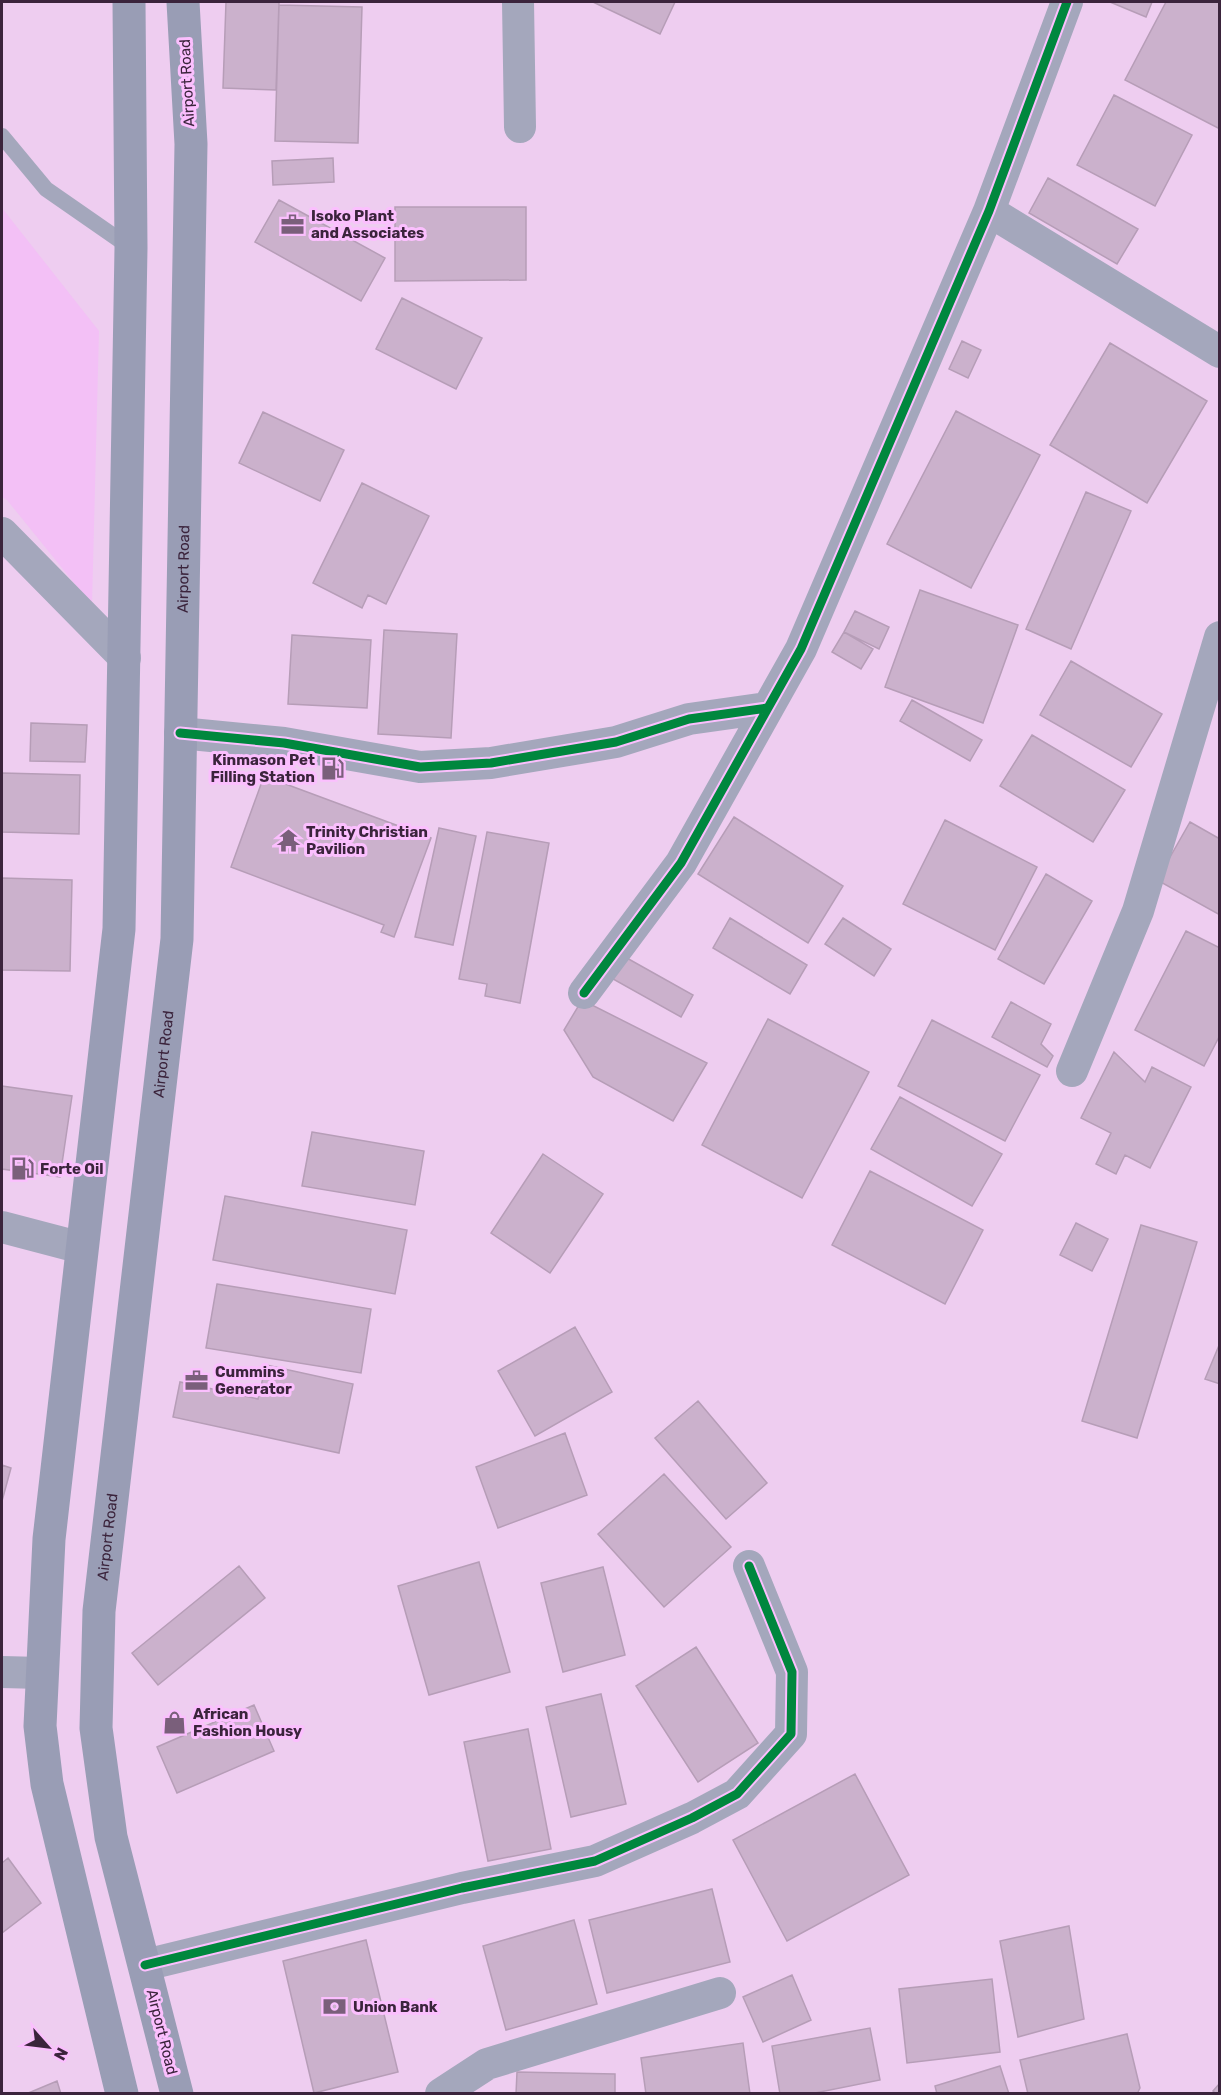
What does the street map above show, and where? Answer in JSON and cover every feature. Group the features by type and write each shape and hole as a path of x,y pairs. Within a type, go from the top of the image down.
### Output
{"main road":[{"path":"122,2094 47,1784 40,1726 49,1539 119,929 131,248 129,2"},
{"name":"Airport Road","path":"177,2094 146,1965 111,1837 96,1728 99,1611 177,939 190,144 183,2"}],"street":[{"path":"518,2 520,127"},
{"path":"584,993 681,863 801,649 989,211 1067,2"},
{"path":"989,211 1220,352"},
{"path":"2,533 125,658"},
{"path":"1072,1071 1138,911 1220,637"},
{"path":"180,733 284,743 420,767 491,763 616,742 689,719 767,708"},
{"path":"2,1227 82,1248"},
{"path":"146,1965 462,1888 595,1862 692,1818 737,1794 791,1734 792,1672 748,1566"},
{"path":"2,1672 41,1673"},
{"path":"441,2094 487,2064 720,1993"}],"lane":[{"path":"2,136 46,189 131,248"}],"shaded area":[{"path":"2,208 99,331 92,605 7,500 2,497"}],"building":[{"path":"226,2 279,2 276,90 223,88"},
{"path":"593,2 675,2 660,34"},
{"path":"1110,2 1152,2 1146,17"},
{"path":"1166,2 1220,2 1220,129 1125,80"},
{"path":"279,5 362,7 358,143 275,141"},
{"path":"1114,95 1192,135 1155,206 1077,165"},
{"path":"333,158 334,182 273,185 272,161"},
{"path":"1048,178 1138,229 1117,264 1029,213"},
{"path":"279,200 385,258 361,301 255,242"},
{"path":"395,207 526,207 526,280 395,281"},
{"path":"402,298 482,338 456,389 376,349"},
{"path":"962,341 981,350 968,378 949,369"},
{"path":"1110,343 1207,401 1147,503 1050,445"},
{"path":"956,411 1040,455 971,588 887,544"},
{"path":"263,412 344,450 320,501 239,463"},
{"path":"362,483 429,516 386,604 368,595 362,608 313,583"},
{"path":"1086,492 1131,511 1071,649 1026,629"},
{"path":"920,590 1018,625 983,723 885,687"},
{"path":"855,611 889,627 879,649 844,632"},
{"path":"384,630 457,634 451,738 378,734"},
{"path":"844,632 873,649 861,669 832,652"},
{"path":"292,635 371,640 367,708 288,704"},
{"path":"1071,661 1162,714 1131,767 1040,715"},
{"path":"912,700 982,740 970,761 900,721"},
{"path":"31,723 87,725 85,762 30,761"},
{"path":"1032,735 1125,790 1093,842 1000,786"},
{"path":"2,773 80,775 79,834 2,832"},
{"path":"264,776 431,838 394,937 381,932 384,925 231,867"},
{"path":"734,817 843,886 808,943 698,874"},
{"path":"945,820 1037,867 995,950 903,904"},
{"path":"1190,822 1220,839 1220,915 1157,880"},
{"path":"439,828 476,836 453,945 415,937"},
{"path":"487,832 549,843 520,1003 485,996 487,984 459,979"},
{"path":"1046,874 1092,901 1044,984 998,959"},
{"path":"2,878 72,880 70,971 2,970"},
{"path":"730,918 807,965 790,994 713,948"},
{"path":"843,918 891,949 874,976 825,944"},
{"path":"1186,931 1220,948 1220,1035 1204,1066 1135,1030"},
{"path":"625,957 693,995 681,1017 613,979"},
{"path":"582,1000 707,1063 673,1121 593,1077 564,1030"},
{"path":"1011,1002 1051,1024 1041,1044 1053,1056 1047,1067 992,1037"},
{"path":"768,1019 869,1072 802,1198 702,1145"},
{"path":"932,1020 1040,1075 1005,1141 898,1086"},
{"path":"1114,1052 1145,1082 1152,1067 1191,1087 1150,1168 1125,1155 1116,1174 1096,1164 1111,1133 1081,1118"},
{"path":"2,1086 72,1096 60,1177 2,1169"},
{"path":"900,1097 1002,1154 972,1206 871,1149"},
{"path":"312,1132 424,1151 415,1205 302,1186"},
{"path":"543,1154 603,1194 550,1273 491,1233"},
{"path":"870,1171 983,1230 945,1304 832,1245"},
{"path":"225,1196 407,1230 395,1294 213,1260"},
{"path":"1076,1223 1108,1239 1092,1271 1060,1255"},
{"path":"1141,1225 1197,1242 1137,1438 1082,1421"},
{"path":"217,1284 371,1309 361,1373 206,1348"},
{"path":"575,1327 612,1392 535,1436 498,1371"},
{"path":"1220,1343 1220,1384 1205,1379"},
{"path":"266,1365 353,1384 339,1453 173,1417 180,1382 258,1399"},
{"path":"698,1401 767,1483 726,1519 655,1438"},
{"path":"565,1433 587,1495 498,1528 476,1467"},
{"path":"2,1465 11,1468 2,1501"},
{"path":"664,1474 731,1547 664,1607 598,1534"},
{"path":"479,1562 510,1672 429,1695 398,1586"},
{"path":"239,1566 265,1598 158,1685 132,1653"},
{"path":"603,1567 625,1655 563,1672 541,1583"},
{"path":"696,1647 758,1743 698,1782 636,1686"},
{"path":"601,1694 626,1804 571,1817 546,1707"},
{"path":"254,1705 274,1751 177,1793 157,1747"},
{"path":"528,1729 551,1849 488,1861 464,1742"},
{"path":"855,1774 909,1875 787,1941 733,1840"},
{"path":"8,1858 41,1903 2,1933 2,1863"},
{"path":"712,1889 730,1962 607,1993 589,1920"},
{"path":"574,1920 597,2004 506,2030 483,1946"},
{"path":"1069,1926 1084,2019 1018,2037 1000,1941"},
{"path":"366,1940 398,2072 314,2093 283,1961"},
{"path":"792,1975 811,2020 763,2042 743,1997"},
{"path":"992,1979 1000,2052 907,2063 899,1989"},
{"path":"870,2028 880,2080 810,2094 780,2094 772,2046"},
{"path":"1127,2034 1140,2088 1137,2094 1028,2094 1020,2060"},
{"path":"743,2043 750,2094 646,2094 641,2058"},
{"path":"1000,2066 1009,2094 937,2094 935,2086"},
{"path":"517,2072 615,2074 615,2094 516,2094"},
{"path":"57,2081 61,2094 26,2094"},
{"path":"1220,2083 1220,2094 1216,2094 1213,2091"}],"cycle path":[{"path":"584,993 681,863 801,649 989,211 1067,2"},
{"path":"180,733 284,743 420,767 491,763 616,742 689,719 767,708"},
{"path":"145,1965 462,1888 595,1861 692,1818 737,1794 791,1734 792,1672 749,1566"}],"place":[{"name":"Isoko Plant and Associates","path":"293,225"},
{"name":"Kinmason Pet Filling Station","path":"333,769"},
{"name":"Trinity Christian Pavilion","path":"288,841"},
{"name":"Forte Oil","path":"22,1169"},
{"name":"Cummins Generator","path":"197,1381"},
{"name":"African Fashion Housy","path":"175,1723"},
{"name":"Union Bank","path":"335,2007"}]}
